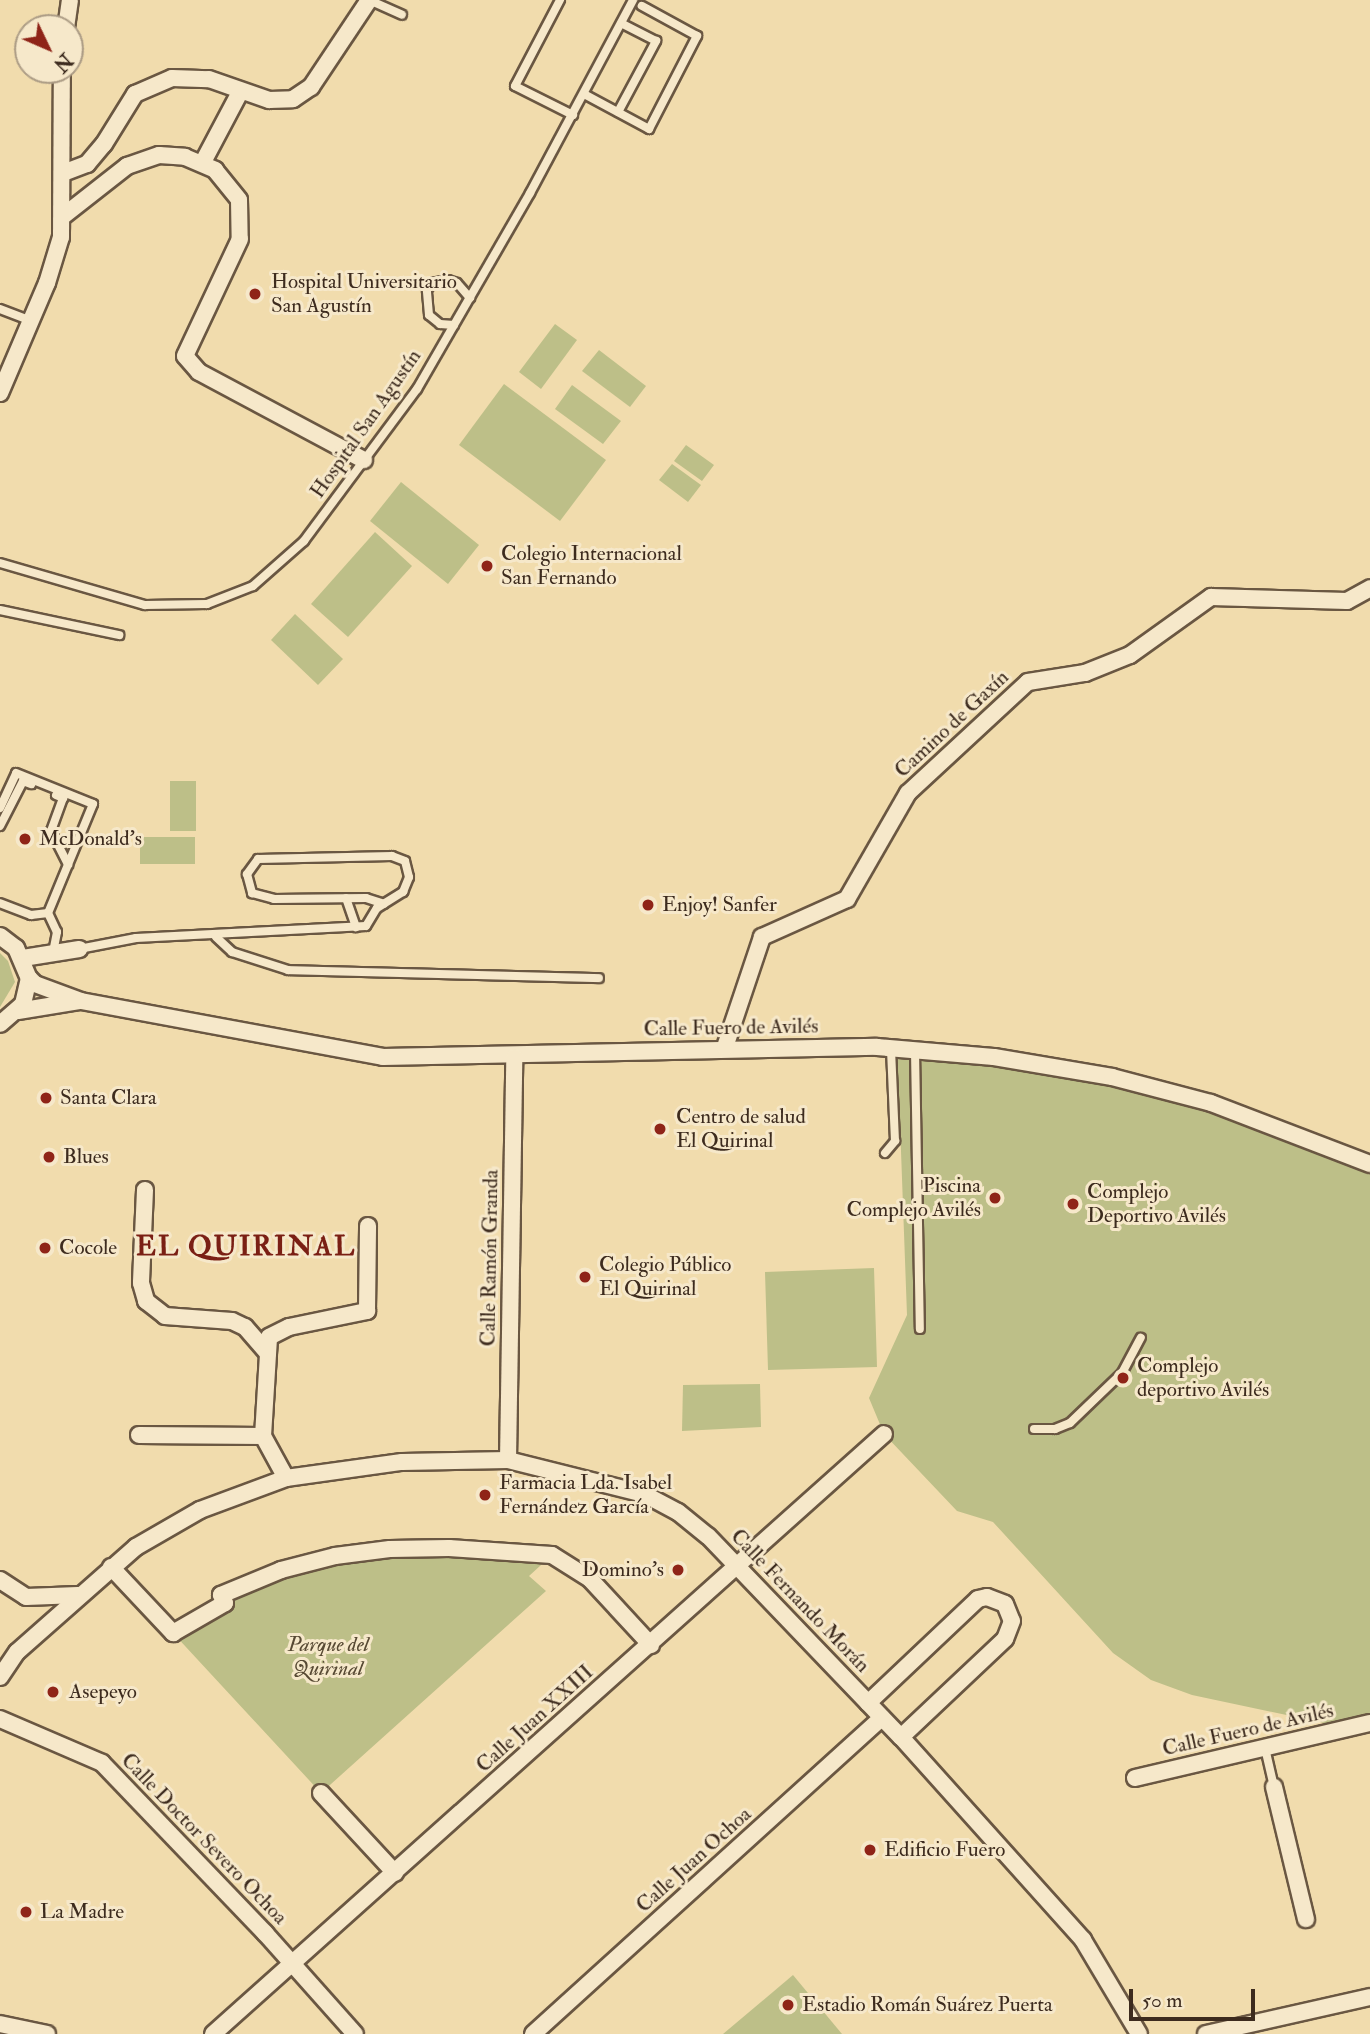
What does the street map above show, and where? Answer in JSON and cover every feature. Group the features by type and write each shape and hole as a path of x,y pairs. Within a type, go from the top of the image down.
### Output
{"street":[{"path":"64,173 87,164 104,144 135,94 172,78 209,79 240,92 270,100 293,99 311,87 369,0"},
{"path":"0,393 47,283 62,217 62,84"},
{"path":"203,163 240,92"},
{"path":"62,217 127,166 159,155 203,163 224,179 239,200 242,220 235,256 185,356 190,366 364,460"},
{"name":"Camino de Gaxín","path":"724,1047 762,937 847,898 908,793 1028,682 1085,673 1130,655 1211,597 1347,601 1370,588"},
{"path":"0,936 23,958 29,978 6,1023"},
{"path":"23,958 79,949"},
{"name":"Calle Fuero de Avilés","path":"29,978 81,1001 383,1057 514,1057 724,1047 891,1048 994,1057 1112,1077 1220,1106 1370,1164"},
{"name":"Calle Fuero de Avilés","path":"6,1023 81,1001"},
{"name":"Calle Ramón Granda","path":"508,1460 514,1057"},
{"path":"145,1190 141,1283 146,1301 165,1316 232,1321 245,1327 268,1353"},
{"path":"286,1478 263,1436 269,1337 289,1327 366,1311 368,1226"},
{"name":"Calle Juan XXIII","path":"213,2034 884,1434"},
{"path":"139,1435 263,1436"},
{"name":"Calle Fernando Morán","path":"0,1677 11,1658 136,1546 200,1510 286,1478 402,1462 508,1460 644,1493 678,1512 739,1566 901,1737 1083,1940 1139,2034"},
{"path":"111,1567 173,1633 225,1603 220,1595 281,1570 335,1556 437,1548 552,1555 590,1579 651,1645"},
{"path":"0,1580 26,1597 79,1595"},
{"path":"868,1703 978,1599 987,1597 1004,1604 1012,1621 1005,1639 901,1737"},
{"name":"Calle Juan Ochoa","path":"533,2034 882,1718"},
{"name":"Calle Doctor Severo Ochoa","path":"0,1719 102,1763 293,1964"},
{"name":"Calle Fuero de Avilés","path":"1135,1778 1370,1723"},
{"path":"1274,1787 1306,1919"},
{"path":"321,1793 394,1872"},
{"path":"293,1964 355,2034"},
{"path":"1206,2034 1370,1997"},
{"path":"0,2024 47,2034"}],"lane":[{"path":"369,0 401,15"},
{"path":"560,0 515,86 573,115"},
{"name":"Hospital San Agustín","path":"0,563 145,605 207,604 253,586 304,541 417,389 573,115 633,0"},
{"path":"584,94 649,129 697,36 642,6"},
{"path":"618,112 656,41 621,23"},
{"path":"454,325 440,324 429,316 427,290 432,283 448,280 457,283 470,298"},
{"path":"0,309 31,321"},
{"path":"0,610 119,635"},
{"path":"0,808 16,773 93,804 48,913 57,932 53,954"},
{"path":"0,826 23,781 63,797 51,831 68,865"},
{"path":"79,949 136,938 216,937 366,926 384,904 403,892 409,877 405,861 392,856 258,859 247,874 251,892 274,900 346,898 384,904"},
{"path":"346,898 356,927"},
{"path":"0,904 32,915 48,913"},
{"path":"216,937 232,952 288,971 599,978"},
{"path":"885,1153 895,1141 891,1048"},
{"path":"915,1051 920,1329"},
{"path":"1034,1429 1055,1429 1070,1423 1122,1373 1141,1338"},
{"path":"1265,1748 1274,1787"}],"green space":[{"path":"555,324 577,340 541,389 519,372"},
{"path":"599,350 646,386 630,407 582,371"},
{"path":"504,384 606,460 560,521 459,445"},
{"path":"572,385 621,421 603,444 555,409"},
{"path":"686,445 714,465 702,481 674,461"},
{"path":"672,464 701,485 688,502 659,480"},
{"path":"401,482 479,545 448,584 370,521"},
{"path":"375,532 412,566 348,637 311,604"},
{"path":"295,614 343,659 318,685 271,640"},
{"path":"170,781 196,781 196,831 170,831"},
{"path":"140,837 195,837 195,864 140,864"},
{"path":"0,953 8,961 15,982 0,1007"},
{"name":"Complejo deportivo Avilés","path":"891,1048 1112,1077 1370,1164 1370,1716 1348,1728 1192,1695 1151,1680 1113,1653 993,1522 957,1511 884,1434 869,1398 907,1315 900,1124"},
{"path":"874,1268 877,1367 768,1370 765,1272"},
{"path":"760,1384 761,1427 682,1431 683,1385"},
{"name":"Parque del Quirinal","path":"552,1555 529,1576 546,1591 321,1793 173,1633 225,1604 221,1595 335,1556"},
{"name":"Estadio Román Suárez Puerta","path":"793,1975 842,2034 723,2034"}],"place":[{"name":"Hospital Universitario San Agustín","path":"255,294"},
{"name":"Colegio Internacional San Fernando","path":"487,566"},
{"name":"McDonald's","path":"25,839"},
{"name":"Enjoy! Sanfer","path":"648,905"},
{"name":"Santa Clara","path":"46,1098"},
{"name":"Centro de salud El Quirinal","path":"660,1129"},
{"name":"Blues","path":"49,1157"},
{"name":"Piscina Complejo Avilés","path":"995,1198"},
{"name":"Complejo Deportivo Avilés","path":"1073,1204"},
{"name":"Cocole","path":"45,1248"},
{"name":"Colegio Público El Quirinal","path":"585,1277"},
{"name":"Complejo deportivo Avilés","path":"1123,1378"},
{"name":"Farmacia Lda. Isabel Fernández García","path":"485,1495"},
{"name":"Domino's","path":"678,1570"},
{"name":"Asepeyo","path":"53,1692"},
{"name":"Edificio Fuero","path":"870,1850"},
{"name":"La Madre","path":"26,1912"},
{"name":"Estadio Román Suárez Puerta","path":"788,2005"}],"district":[{"name":"EL QUIRINAL","path":"246,1247"}]}
